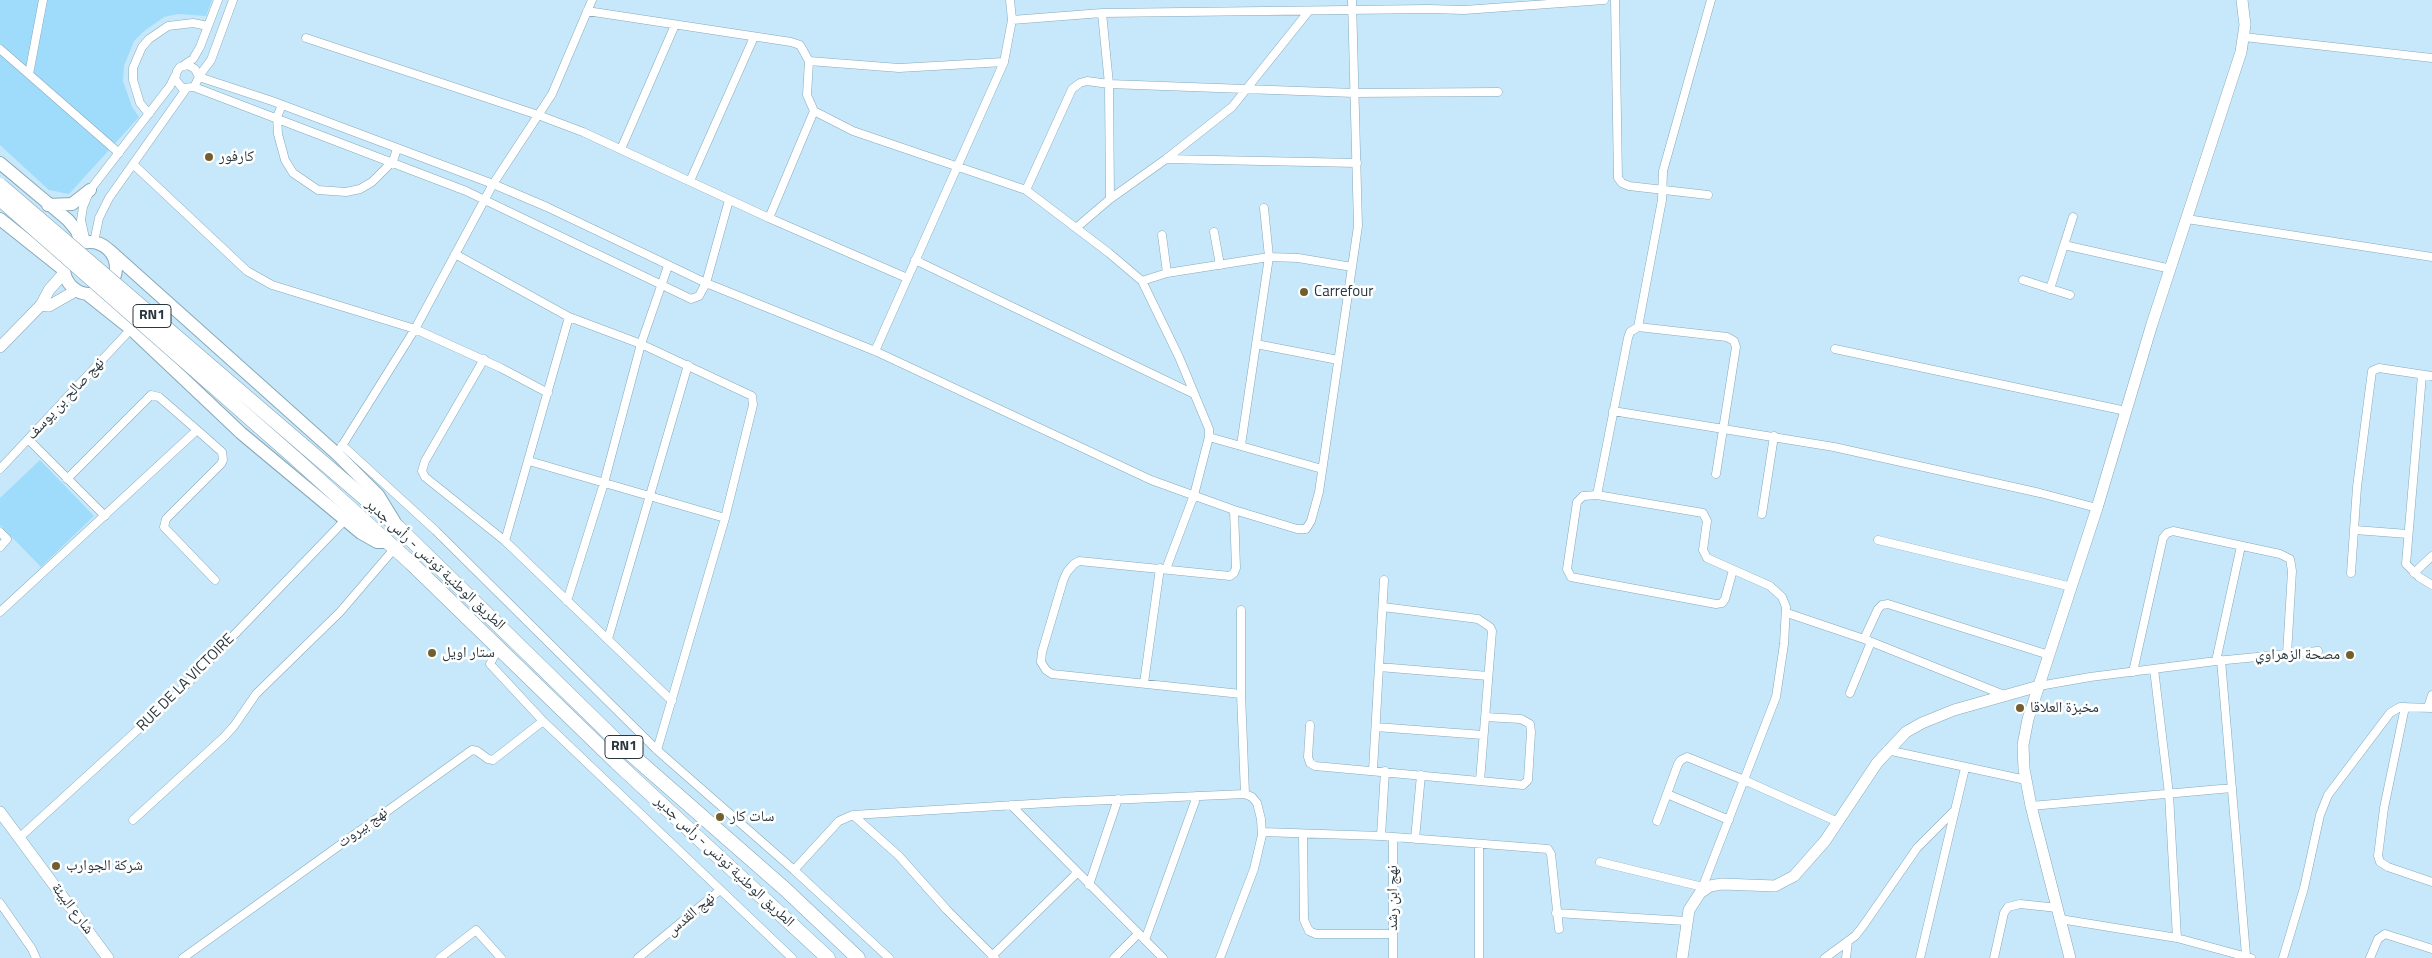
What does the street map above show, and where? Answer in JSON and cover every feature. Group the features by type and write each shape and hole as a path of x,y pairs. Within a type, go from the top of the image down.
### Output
{"highway":[{"name":"الطريق الوطنية تونس - رأس جدير","path":"0,185 398,527 625,748 785,889 858,958"},
{"name":"الطريق الوطنية تونس - رأس جدير","path":"0,199 295,458 499,648 616,762 828,958"}],"main road":[{"path":"2070,958 2031,806 2026,780 2023,745 2039,686 2097,508 2152,324 2244,36 2242,0"},
{"path":"0,163 71,223 87,243 109,250 340,450 378,496 398,527"},
{"path":"48,205 72,204 90,190"},
{"path":"0,219 64,271 67,280 131,329 241,433 361,533 377,542 390,546"},
{"path":"2,341 41,305 49,290 64,271 68,253 87,243"},
{"path":"41,305 49,306 82,292 102,291 113,280 116,264 109,250"},
{"path":"1682,958 1686,921 1691,905 1701,890 1722,884 1767,888 1782,884 1804,868 1888,750 1906,732 1922,723 2004,695 2039,686"},
{"name":"شارع البيئة","path":"0,812 108,958"}],"street":[{"path":"28,74 43,0"},
{"path":"87,243 81,220 83,207 90,190 170,86 176,71 197,53 218,0"},
{"path":"194,87 210,60 233,0"},
{"path":"592,0 552,94 493,184 416,329 340,450 436,532 657,750 794,870 889,958"},
{"path":"875,350 1004,62 1012,20 1010,0"},
{"path":"184,66 192,66 199,76 493,184 547,207 706,283 875,350 1151,480 1234,510 1296,529 1306,529 1311,521 1322,469 1358,226 1352,0"},
{"path":"1012,20 1102,14 1464,10 1604,0"},
{"path":"1615,0 1618,178 1622,183 1629,186 1708,196"},
{"path":"1638,327 1663,189 1666,161 1711,0"},
{"path":"587,11 800,45 809,60 806,95 814,111 853,130 1026,190 1142,281 1160,314 1206,421 1209,437 1194,495 1163,569 1144,683"},
{"path":"1076,228 1110,199 1166,159 1232,107 1248,90 1308,12"},
{"path":"1102,14 1109,84 1110,199"},
{"path":"149,114 140,103 133,80 133,68 142,47 149,39 168,26 193,23 208,26"},
{"path":"621,150 675,25"},
{"path":"2244,36 2432,58"},
{"path":"690,181 754,37"},
{"path":"306,38 538,115 621,150 769,218 907,278"},
{"path":"0,49 119,153"},
{"path":"809,60 899,68 1004,62"},
{"path":"175,76 176,83 186,89"},
{"path":"1026,190 1072,89 1080,83 1087,81 1109,84 1354,93 1498,92"},
{"path":"87,243 109,198 186,89 194,87 393,161 484,200 660,286 691,299 699,296 706,283 729,200"},
{"path":"282,105 278,117 280,148 285,160 293,173 318,190 333,192 360,188 378,178 393,161 397,149"},
{"path":"769,218 814,111"},
{"path":"1166,159 1357,162"},
{"path":"133,164 247,270 272,285 416,329 484,360 548,394"},
{"path":"1241,445 1268,257 1264,208"},
{"path":"2050,289 2073,217"},
{"path":"2187,219 2432,257"},
{"path":"1214,232 1220,265"},
{"path":"1162,234 1167,273"},
{"path":"2064,245 2171,269"},
{"path":"455,254 569,317 641,344 688,365 747,392 753,400 725,518 657,750"},
{"path":"1142,281 1167,273 1268,257 1298,258 1352,267"},
{"path":"915,260 1194,394"},
{"path":"567,601 604,484 641,344 668,266"},
{"path":"2022,280 2070,295"},
{"path":"504,541 529,461 569,317"},
{"path":"1597,495 1628,338 1630,332 1638,327 1727,338 1734,341 1736,347 1716,474"},
{"name":"نهج صالح بن يوسف","path":"0,469 131,329"},
{"path":"1256,344 1338,360"},
{"path":"1835,350 2126,411"},
{"path":"484,360 425,461 422,471 425,477 504,541 672,701"},
{"path":"608,639 688,365"},
{"path":"2351,573 2357,487 2372,371 2379,368 2432,376"},
{"path":"2422,375 2406,564 2414,574 2432,585"},
{"path":"67,479 151,395 159,397 222,452 223,460 221,464 166,519 164,527 215,580"},
{"path":"1613,412 1834,447 2014,487 2097,508"},
{"path":"0,612 196,430"},
{"path":"1762,514 1774,436"},
{"path":"1209,437 1322,469"},
{"path":"29,440 105,516"},
{"path":"529,461 725,518"},
{"path":"1600,862 1701,890 1776,697 1787,613 1782,597 1770,586 1710,560 1704,554 1707,521 1703,513 1597,495 1581,497 1576,505 1567,569 1571,577 1716,604 1722,603 1725,598 1733,570"},
{"path":"1234,510 1234,573 1227,576 1079,561 1074,564 1065,575 1042,652 1043,666 1052,674 1241,694"},
{"name":"RUE DE LA VICTOIRE","path":"19,838 177,694 346,520"},
{"path":"2355,530 2408,534"},
{"path":"2133,672 2163,538 2167,533 2173,531 2287,556 2292,562 2286,654"},
{"path":"0,532 7,539 0,547"},
{"path":"1878,540 2072,587"},
{"path":"132,820 224,737 256,694 340,612 390,546"},
{"path":"1994,958 2002,920 2008,908 2020,904 2177,938 2249,956 2218,660 2241,546"},
{"path":"2414,574 2432,556"},
{"path":"1373,770 1384,580"},
{"path":"1850,693 1878,609 1882,605 1888,604 2049,655"},
{"path":"1383,607 1478,618 1487,623 1492,631 1480,781"},
{"path":"1241,610 1241,694 1245,794"},
{"path":"1787,613 1868,641 2004,695"},
{"path":"499,648 490,664 543,721 792,958"},
{"path":"2039,686 2218,660 2318,651"},
{"path":"1379,667 1488,676"},
{"path":"2154,669 2169,794 2177,938"},
{"path":"2283,958 2304,888 2324,802 2344,772 2388,716 2396,709 2430,708 2432,695"},
{"path":"2404,708 2385,800 2378,856 2380,862 2388,867 2432,882"},
{"path":"1310,725 1308,753 1312,764 1520,786 1526,782 1532,732 1530,724 1524,720 1485,717"},
{"name":"نهج بيروت","path":"183,958 472,750 477,750 488,760 494,760 543,721"},
{"path":"1376,727 1484,735"},
{"path":"1888,750 2026,780"},
{"path":"1657,821 1678,764 1685,758 1744,780 1838,822"},
{"path":"1920,958 1953,812 1965,768"},
{"path":"1381,836 1386,771"},
{"path":"1415,839 1421,775"},
{"path":"2031,806 2232,788"},
{"path":"794,870 839,821 853,815 1118,799 1245,794 1252,797 1256,803 1262,832 1254,869 1220,958"},
{"path":"1667,794 1729,820"},
{"path":"1145,940 1197,796"},
{"path":"1089,885 1118,799"},
{"path":"1011,805 1163,958"},
{"path":"1825,958 1848,941 1863,926 1917,848 1953,812"},
{"path":"853,815 899,856 947,910 994,957 1077,873"},
{"path":"1262,832 1381,836 1544,848 1550,851 1559,929"},
{"path":"1304,834 1304,920 1309,931 1316,934 1392,934"},
{"name":"نهج ابن رشد","path":"1393,838 1393,958"},
{"path":"1479,844 1479,958"},
{"name":"نهج القدس","path":"638,958 720,890"},
{"path":"0,903 32,949 36,958"},
{"path":"1556,913 1686,921"},
{"path":"440,958 476,930 501,958"},
{"path":"1114,958 1138,934"},
{"path":"2370,958 2378,938 2385,934 2432,949"},
{"path":"1846,958 1848,941"}],"shaded area":[{"path":"0,0 212,0 206,16 178,14 164,17 134,41 124,66 123,81 132,107 139,117 69,194 49,190 0,145"},
{"path":"40,460 94,516 41,567 0,525 0,498"}],"place":[{"name":"كارفور","path":"209,157"},
{"name":"Carrefour","path":"1304,292"},
{"name":"ستار اويل","path":"432,653"},
{"name":"مصحة الزهراوي","path":"2350,655"},
{"name":"مخبزة العلاقا","path":"2020,708"},
{"name":"سات كار","path":"720,817"},
{"name":"شركة الجوارب","path":"56,866"}]}
